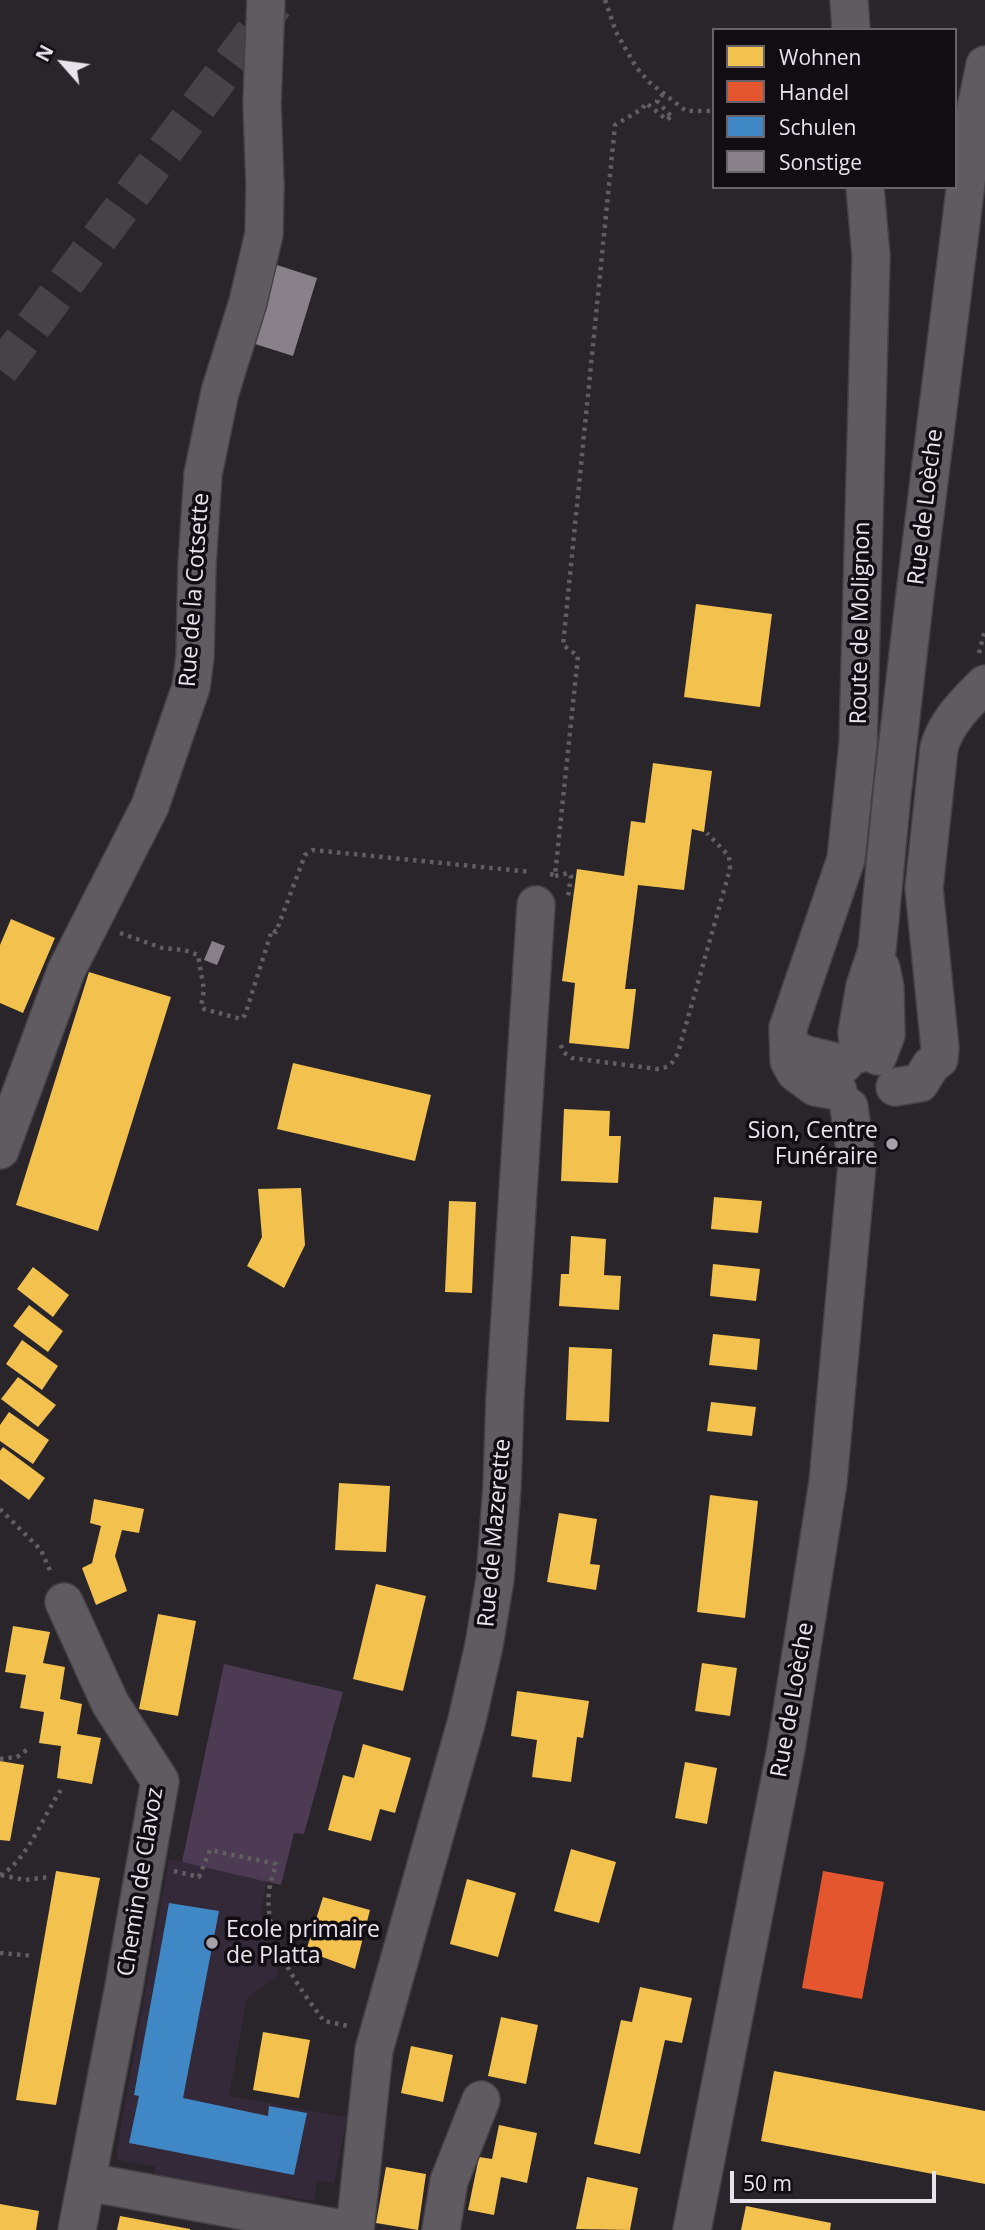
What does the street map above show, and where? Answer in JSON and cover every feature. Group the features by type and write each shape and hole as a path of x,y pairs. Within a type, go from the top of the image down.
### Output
{"street":[{"name":"Rue de la Cotsette","path":"0,1150 66,971 150,806 191,687 195,657 198,540 203,474 220,392 248,302 264,234 262,103 266,0"},
{"path":"849,0 851,28"},
{"name":"Rue de Loèche","path":"692,2230 786,1749 828,1482 866,1079 857,1032 865,986 877,950 930,468 974,118 985,65"},
{"name":"Route de Molignon","path":"865,189 871,256 858,744 846,859 793,1012 789,1028 789,1061 795,1072 816,1087 866,1079"},
{"path":"866,1079 914,1059 931,1065 939,1059 924,888 939,748 943,734 984,673"},
{"name":"Rue de Mazerette","path":"355,2230 373,2058 385,2005 467,1720 495,1579 508,1345 553,893"},
{"name":"Chemin de Clavoz","path":"64,1602 110,1703 160,1781 77,2230"},
{"path":"440,2230 449,2181 481,2100"},
{"path":"88,2182 347,2230"}],"path":[{"path":"605,0 616,32 636,66 663,94 686,111 712,111"},
{"path":"92,918 132,938 162,948 184,950 198,955 204,990 201,1006 241,1019 245,1015 272,930 276,932 305,855 313,850 553,893 578,656 563,645 615,125 642,109 646,103 667,120 671,116 657,101 663,94"},
{"path":"984,673 978,655 985,630"},
{"path":"560,1039 563,1052 572,1058 657,1069 666,1068 673,1062 678,1053 730,869 729,856 707,833"},
{"path":"0,1509 41,1550 64,1602"},
{"path":"0,1759 17,1757 28,1749"},
{"path":"1,1875 21,1855 61,1790"},
{"path":"146,1864 200,1877 210,1850 276,1864 269,1891 270,1921 285,1962 324,2021 349,2026"},
{"path":"1,1875 25,1880 48,1877"},
{"path":"0,1953 33,1956"}],"shaded area":[{"name":"Ecole primaire de Platta","path":"224,1664 343,1692 304,1834 294,1833 281,1885 267,1882 261,1912 279,1975 247,1998 229,2096 347,2117 334,2183 317,2181 314,2201 281,2195 278,2201 154,2179 155,2166 118,2160 117,2150 169,1859 182,1862"},
{"path":"224,1664 343,1692 304,1834 294,1833 281,1885 182,1862"}],"building: Wohnen":[{"path":"696,604 772,614 760,707 684,697"},
{"path":"653,763 712,771 704,832 692,829 684,890 638,885 625,989 636,989 629,1049 569,1043 575,983 562,981 577,869 624,876 631,821 645,823"},
{"path":"11,919 55,938 23,1013 0,1003 0,945"},
{"path":"89,972 171,997 98,1231 16,1205"},
{"path":"293,1063 431,1095 415,1161 277,1129"},
{"path":"564,1109 610,1111 609,1136 621,1136 618,1183 561,1181"},
{"path":"301,1188 305,1245 284,1288 247,1266 262,1237 258,1189"},
{"path":"714,1197 762,1201 758,1233 711,1229"},
{"path":"449,1201 476,1202 472,1293 445,1292"},
{"path":"571,1236 606,1239 604,1275 621,1276 619,1310 559,1306 561,1274 569,1274"},
{"path":"713,1264 760,1269 756,1301 710,1296"},
{"path":"33,1267 69,1295 53,1317 17,1289"},
{"path":"29,1305 63,1331 48,1352 13,1326"},
{"path":"713,1334 760,1339 757,1370 709,1365"},
{"path":"22,1340 58,1366 42,1390 6,1364"},
{"path":"569,1347 612,1349 609,1422 566,1420"},
{"path":"18,1377 56,1405 38,1427 1,1399"},
{"path":"711,1402 756,1407 752,1436 707,1431"},
{"path":"9,1412 49,1440 33,1464 0,1441 0,1425"},
{"path":"3,1447 45,1478 29,1500 0,1479 0,1451"},
{"path":"339,1483 390,1486 386,1552 335,1550"},
{"path":"710,1495 758,1501 745,1618 697,1612"},
{"path":"94,1499 144,1509 139,1533 122,1530 115,1556 127,1591 96,1605 82,1568 92,1563 101,1526 90,1523"},
{"path":"559,1513 597,1519 590,1564 600,1565 596,1590 547,1582"},
{"path":"376,1584 426,1596 403,1691 353,1679"},
{"path":"158,1614 196,1621 178,1716 139,1709"},
{"path":"13,1626 50,1632 43,1663 65,1667 60,1699 82,1704 77,1734 101,1738 92,1784 57,1778 61,1746 39,1743 44,1712 20,1708 26,1675 5,1672"},
{"path":"702,1663 737,1668 730,1716 695,1711"},
{"path":"517,1691 589,1701 583,1738 577,1737 571,1782 532,1777 537,1740 511,1736"},
{"path":"363,1744 411,1758 395,1813 380,1809 371,1841 328,1830 343,1775 354,1778"},
{"path":"0,1761 24,1765 10,1841 0,1840"},
{"path":"685,1762 717,1768 707,1824 675,1818"},
{"path":"571,1849 616,1862 599,1923 554,1911"},
{"path":"56,1871 100,1878 56,2105 16,2100"},
{"path":"467,1879 516,1893 498,1957 450,1944"},
{"path":"323,1897 370,1910 355,1969 306,1951"},
{"path":"640,1987 692,1998 682,2043 665,2040 640,2154 594,2144 621,2020 632,2022"},
{"path":"501,2017 538,2025 526,2084 488,2076"},
{"path":"263,2032 310,2040 299,2098 253,2090"},
{"path":"411,2046 453,2055 443,2102 401,2093"},
{"path":"774,2071 985,2111 985,2184 761,2141"},
{"path":"499,2125 537,2133 527,2183 501,2177 494,2215 468,2210 479,2157 492,2159"},
{"path":"386,2167 426,2174 418,2230 376,2223"},
{"path":"587,2177 638,2188 630,2230 576,2229"},
{"path":"0,2204 39,2211 36,2230 0,2230"},
{"path":"746,2206 831,2223 830,2230 741,2230"},
{"path":"120,2216 190,2229 190,2230 117,2230"}],"building: Handel":[{"path":"823,1871 884,1882 862,1999 802,1988"}],"building: Schulen":[{"path":"169,1903 219,1911 183,2098 268,2116 269,2106 307,2113 294,2175 129,2143 139,2096 134,2095"}],"building: Sonstige":[{"path":"277,265 317,278 293,356 252,343"},
{"path":"212,941 225,946 217,965 204,960"}],"tunnel":[{"path":"0,370 275,4"}],"place":[{"name":"Sion, Centre Funéraire","path":"892,1144"},
{"name":"Ecole primaire de Platta","path":"212,1943"}]}
